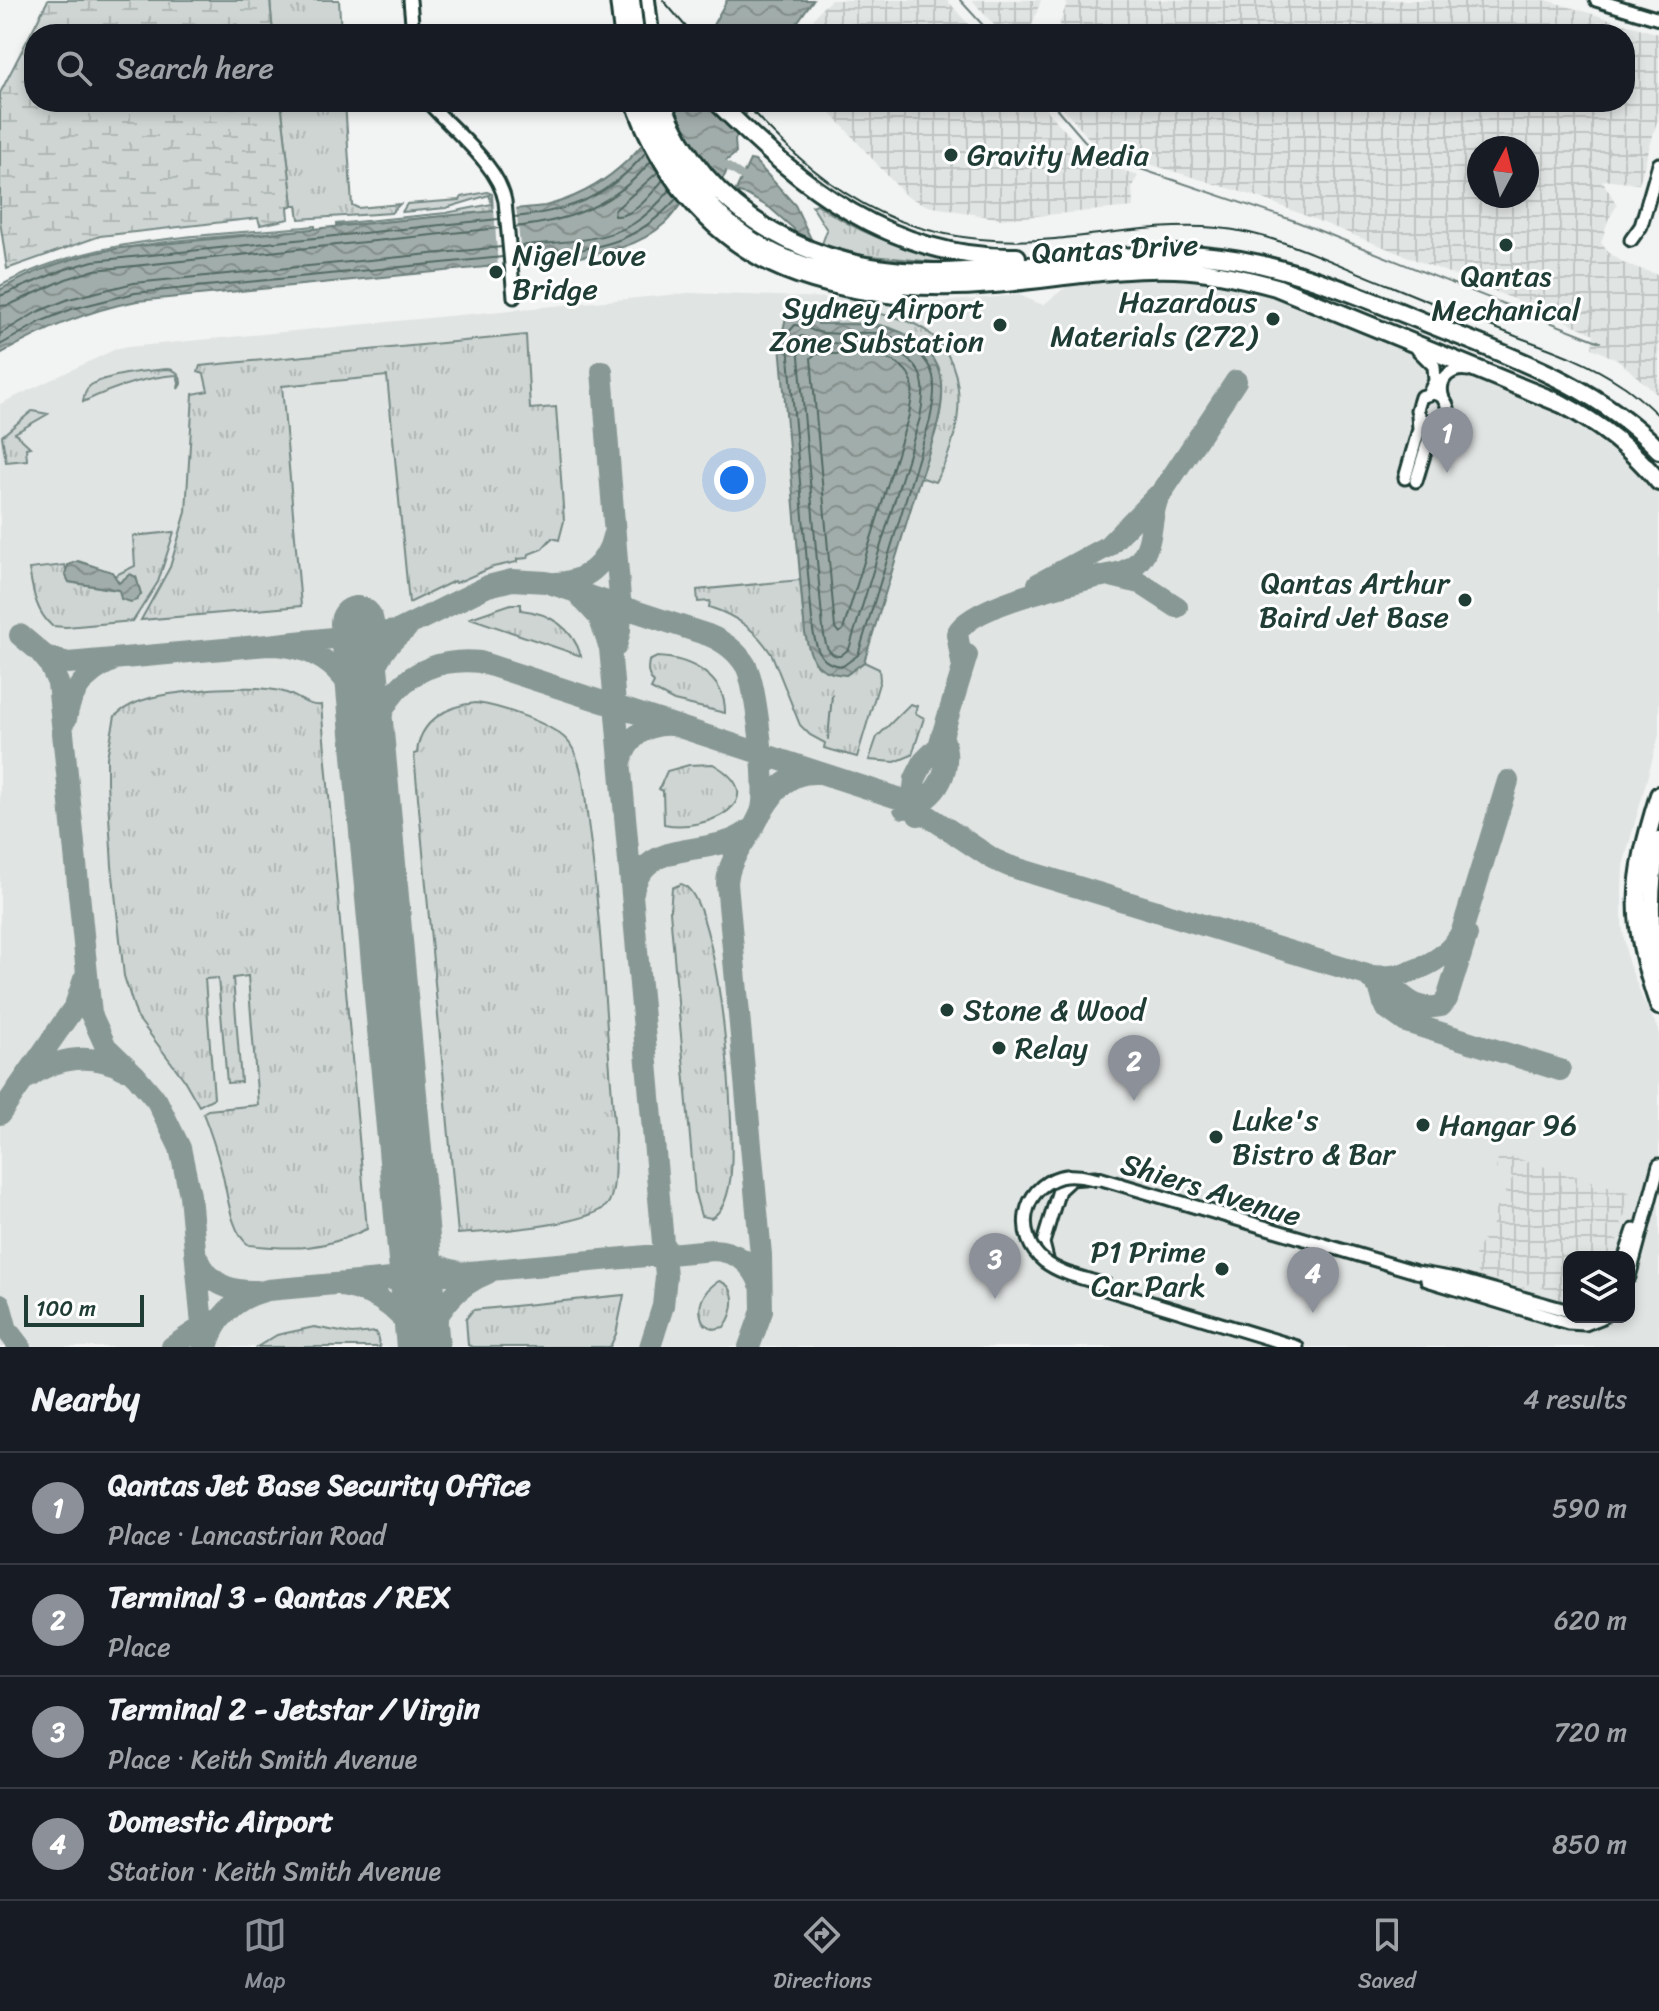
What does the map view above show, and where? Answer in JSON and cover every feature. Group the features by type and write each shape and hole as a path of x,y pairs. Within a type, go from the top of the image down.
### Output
{"highway":[{"path":"616,0 621,24"},
{"path":"616,0 638,24"},
{"path":"631,0 634,24"},
{"path":"646,0 647,24"},
{"path":"639,112 670,172 696,207 730,240 793,273 869,279"},
{"name":"Qantas Drive","path":"652,112 665,141 712,208 736,230 769,250 808,265 869,279 920,286 1175,269 1237,276 1276,287 1562,404 1593,421 1645,465 1659,482"},
{"name":"Qantas Drive","path":"667,112 695,163 717,189 752,221 869,279 1184,254 1249,261 1308,279 1504,354 1606,405 1659,450"},
{"path":"727,112 799,178 874,226 908,241 947,252 1020,257 1160,244 1197,245 1232,249 1259,257 1308,279"},
{"path":"1659,795 1644,843 1637,903 1640,947 1659,1006"}],"main road":[{"path":"1659,839 1650,899 1651,932 1659,974"}],"street":[{"path":"410,0 412,24"},
{"path":"1596,0 1659,19"},
{"path":"437,112 495,175 502,189 514,297"},
{"path":"1631,240 1641,226 1659,164"},
{"path":"1401,339 1424,353 1433,364 1435,381 1429,393 1417,403 1419,429 1411,476 1432,431 1446,416 1448,408 1442,396 1449,372 1458,368 1486,373"},
{"path":"1429,393 1442,396"},
{"path":"1418,415 1430,424 1439,422"},
{"path":"1635,1253 1659,1165"},
{"name":"Shiers Avenue","path":"1311,1347 1070,1274 1049,1264 1031,1247 1025,1233 1024,1223 1034,1197 1054,1180 1080,1176 1563,1315"},
{"name":"Shiers Avenue","path":"1297,1347 1064,1276 1048,1263 1042,1249 1059,1190 1066,1181 1076,1178 1104,1178 1409,1271 1455,1279 1563,1315"},
{"path":"1627,1251 1647,1204"}],"shaded area":[{"path":"831,0 947,0 968,24 811,24"},
{"path":"972,0 1041,0 1033,24 993,24"},
{"path":"1068,0 1546,0 1626,24 1060,24"},
{"path":"1635,27 1659,34 1659,115 1639,184 1602,180 1617,205 1608,220 1601,243 1625,264 1659,275 1659,396 1618,360 1592,348 1594,334 1261,198 1097,148 1066,112 1635,112"},
{"path":"830,112 1049,112 1088,157 1138,176 1132,186 1133,207 1001,219 928,206 906,196"},
{"path":"1126,275 1220,278 1271,292 1399,342 1559,414 1574,417 1640,467 1659,491 1659,735 1623,866 1622,924 1628,962 1659,1030 1659,1347 0,1347 0,404 118,348 689,293 942,302 1019,295 1043,305 1072,282"},
{"path":"1499,1153 1631,1193 1614,1251 1563,1251 1563,1301 1555,1300 1546,1289 1529,1283 1524,1288 1479,1274 1473,1264 1477,1250 1493,1222 1490,1220 1513,1177 1496,1169"}],"green space":[{"path":"48,0 270,0 272,24 36,24"},
{"path":"270,0 339,0 340,24 272,24"},
{"path":"24,46 24,112 282,112 293,205 288,207 289,219 260,225 258,218 100,236 7,269 0,221 0,93"},
{"path":"282,112 346,112 352,205 358,208 400,204 391,213 299,219 297,205 293,205"},
{"path":"487,192 492,194 493,212 336,226 446,213 492,204 489,195 446,208 402,212 407,204 460,200"},
{"path":"817,204 862,231 893,244 944,257 946,263 861,255 822,244 827,230 812,206"},
{"path":"315,226 315,229 194,239 113,250 36,273 0,290 0,286 37,269 114,247 194,236"},
{"path":"812,311 888,315 923,329 941,345 952,364 958,387 958,411 954,436 935,482 920,477 941,408 942,391 932,359 915,341 896,330 872,324 818,324"},
{"path":"526,335 530,409 556,407 564,521 559,540 552,538 542,549 529,554 528,558 493,567 456,583 454,581 409,603 387,376 282,386 301,606 141,620 170,567 186,512 193,394 208,391 204,374 198,372 200,366"},
{"path":"168,369 179,376 181,384 178,389 177,375 165,376 129,384 83,402 87,388 99,381"},
{"path":"32,411 48,414 15,433 30,447 26,448 27,460 6,462 2,436"},
{"path":"174,532 158,582 133,621 52,626 42,614 29,569 65,565 69,582 141,594 136,577 119,584 114,576 135,566 133,536"},
{"path":"800,580 805,633 814,662 846,675 864,662 879,669 880,680 857,757 824,748 825,743 810,735 800,725 772,655 759,638 737,620 709,607 710,601 698,602 697,590"},
{"path":"511,604 521,604 521,610 551,618 572,637 581,656 470,618"},
{"path":"657,657 682,661 704,672 719,689 725,713 674,701 651,689 654,683 648,673 649,661"},
{"path":"210,689 271,689 321,705 367,1229 323,1245 295,1248 249,1245 233,1221 219,1161 203,1113 258,1105 248,976 233,978 241,1082 227,1083 218,978 205,979 214,1098 199,1106 183,1078 137,1017 124,976 107,782 107,757 115,716 147,699"},
{"path":"476,703 513,712 553,730 570,744 581,772 597,900 615,1169 609,1202 584,1217 539,1226 458,1234 414,754 423,732 436,717 455,707"},
{"path":"910,704 917,706 915,713 924,718 912,755 895,762 869,760 877,737"},
{"path":"713,764 731,777 738,790 736,801 728,811 698,823 664,824 663,791 659,789 667,771 689,765"},
{"path":"681,884 695,898 707,929 716,972 728,1072 732,1157 730,1181 722,1207 711,1218 701,1216 695,1194 670,911 672,888"},
{"path":"719,1281 730,1289 733,1308 724,1327 714,1329 704,1324 700,1311 705,1294"},
{"path":"624,1295 616,1334 610,1347 468,1345 466,1319 473,1310"},
{"path":"314,1327 352,1334 376,1332 380,1347 257,1347 277,1335"}],"water":[{"path":"727,0 813,0 796,24 714,24"},
{"path":"665,112 747,112 735,140 736,153 726,161 727,169 721,180 690,196 665,223 632,244 568,259 137,301 66,322 0,354 0,290 44,269 89,254 121,248 545,206 586,191 603,180 634,154"},
{"path":"750,160 755,161 795,205 812,241 795,234 794,229 770,208 735,192"},
{"path":"786,317 816,318 818,324 869,325 902,333 929,352 942,379 942,400 936,430 864,662 846,675 827,671 816,663 805,633 780,344"},
{"path":"78,561 112,572 119,583 130,574 136,577 141,594 131,602 121,599 119,590 69,582 65,574 68,565"}],"pier":[{"name":"Nigel Love Bridge","path":"516,206 522,266 498,269 494,208"}],"waterway":[{"path":"960,0 982,24"},
{"path":"1060,112 1096,154 1295,221 1600,342"},
{"path":"722,163 747,179"},
{"path":"828,739 832,695"}],"taxiway":[{"path":"602,371 621,611 616,646"},
{"path":"963,668 957,634 979,615 1039,592 1122,572 1138,562 1147,547 1158,498 1236,381"},
{"path":"1038,584 1108,546 1157,496"},
{"path":"555,583 576,580 593,570 606,555 613,536"},
{"path":"1111,576 1140,583 1177,607"},
{"path":"268,645 397,631 488,586 512,580 546,582 708,635 729,647 746,666 754,694 760,738 763,801 757,821 732,863 727,883 761,1255 762,1311 749,1347"},
{"path":"579,595 599,617 610,648 666,1276 663,1306 650,1347"},
{"path":"367,713 368,688 375,666 388,646 406,629"},
{"path":"20,635 45,656 68,663 268,645 308,652 324,660 349,685 357,701 367,740"},
{"path":"39,651 49,663 58,683 91,1014 106,1047 157,1101 180,1148 190,1195 204,1347"},
{"path":"918,815 913,796 915,779 924,761 939,746 967,655"},
{"path":"66,719 71,700 81,684 112,661"},
{"path":"372,777 376,729 384,708 396,691 412,677 431,667 454,662 480,662 904,800 993,859 1009,866 1367,975 1380,976 1394,976 1421,968 1455,942 1462,931 1508,781"},
{"path":"621,762 628,745 639,733 654,726 672,725"},
{"path":"904,808 926,798 941,781 946,759 942,735"},
{"path":"763,810 784,783 798,775 816,773"},
{"path":"633,892 640,874 651,862 682,850 734,839 749,830"},
{"path":"1375,977 1412,1003 1441,1006 1447,999 1467,935"},
{"path":"1368,976 1379,986 1385,1007 1406,1022 1560,1070"},
{"path":"0,1114 75,1006 84,979"},
{"path":"29,1077 52,1065 76,1059 100,1061 124,1069"},
{"path":"412,1214 423,1252 436,1264 456,1271"},
{"path":"207,1347 216,1326 229,1309 247,1297 268,1290 713,1250 742,1260 753,1270 760,1284"},
{"path":"198,1259 208,1275 222,1285 257,1291"},
{"path":"416,1272 422,1314 433,1340"},
{"path":"426,1347 434,1323 447,1302 465,1285 488,1273"},
{"path":"346,1287 370,1294 391,1307 408,1325 420,1347"},
{"path":"0,1304 7,1330 20,1347"},
{"path":"172,1347 211,1321"}],"runway":[{"path":"357,623 423,1347"}],"railway":[{"path":"663,0 683,24"},
{"path":"754,112 811,168 845,193 881,213 919,228 960,237 1005,241 1177,227 1218,228 1262,236 1305,250 1572,358 1627,388 1659,416"}],"place":[{"name":"Gravity Media","path":"951,155"},
{"name":"Qantas Mechanical","path":"1506,245"},
{"name":"Nigel Love Bridge","path":"496,272"},
{"name":"Hazardous Materials (272)","path":"1273,319"},
{"name":"Sydney Airport Zone Substation","path":"1000,325"},
{"name":"Qantas Jet Base Security Office","path":"1447,473"},
{"name":"Qantas Arthur Baird Jet Base","path":"1465,600"},
{"name":"Stone & Wood","path":"947,1010"},
{"name":"Relay","path":"999,1048"},
{"name":"Terminal 3 - Qantas / REX","path":"1134,1101"},
{"name":"Hangar 96","path":"1423,1125"},
{"name":"Luke's Bistro & Bar","path":"1216,1137"},
{"name":"P1 Prime Car Park","path":"1222,1269"},
{"name":"Terminal 2 - Jetstar / Virgin","path":"995,1299"},
{"name":"Domestic Airport","path":"1313,1313"}]}
